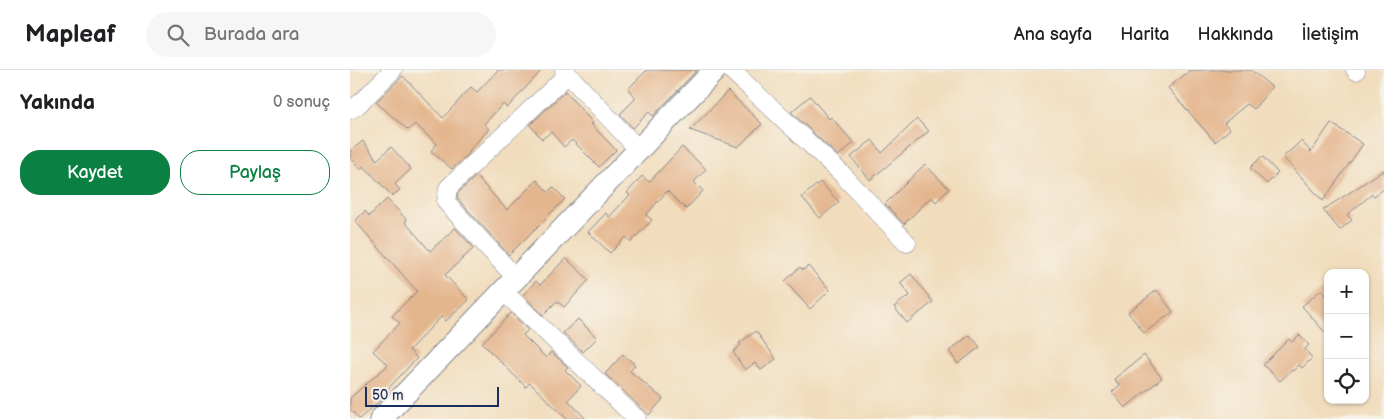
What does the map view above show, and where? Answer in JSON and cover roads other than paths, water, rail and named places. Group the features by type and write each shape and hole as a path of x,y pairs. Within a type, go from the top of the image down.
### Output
{"street":[{"path":"350,110 358,105 393,70"},
{"path":"380,419 715,70"},
{"path":"732,70 842,174 907,242"},
{"path":"637,419 510,284 446,202 448,188 565,72 639,150"}]}
